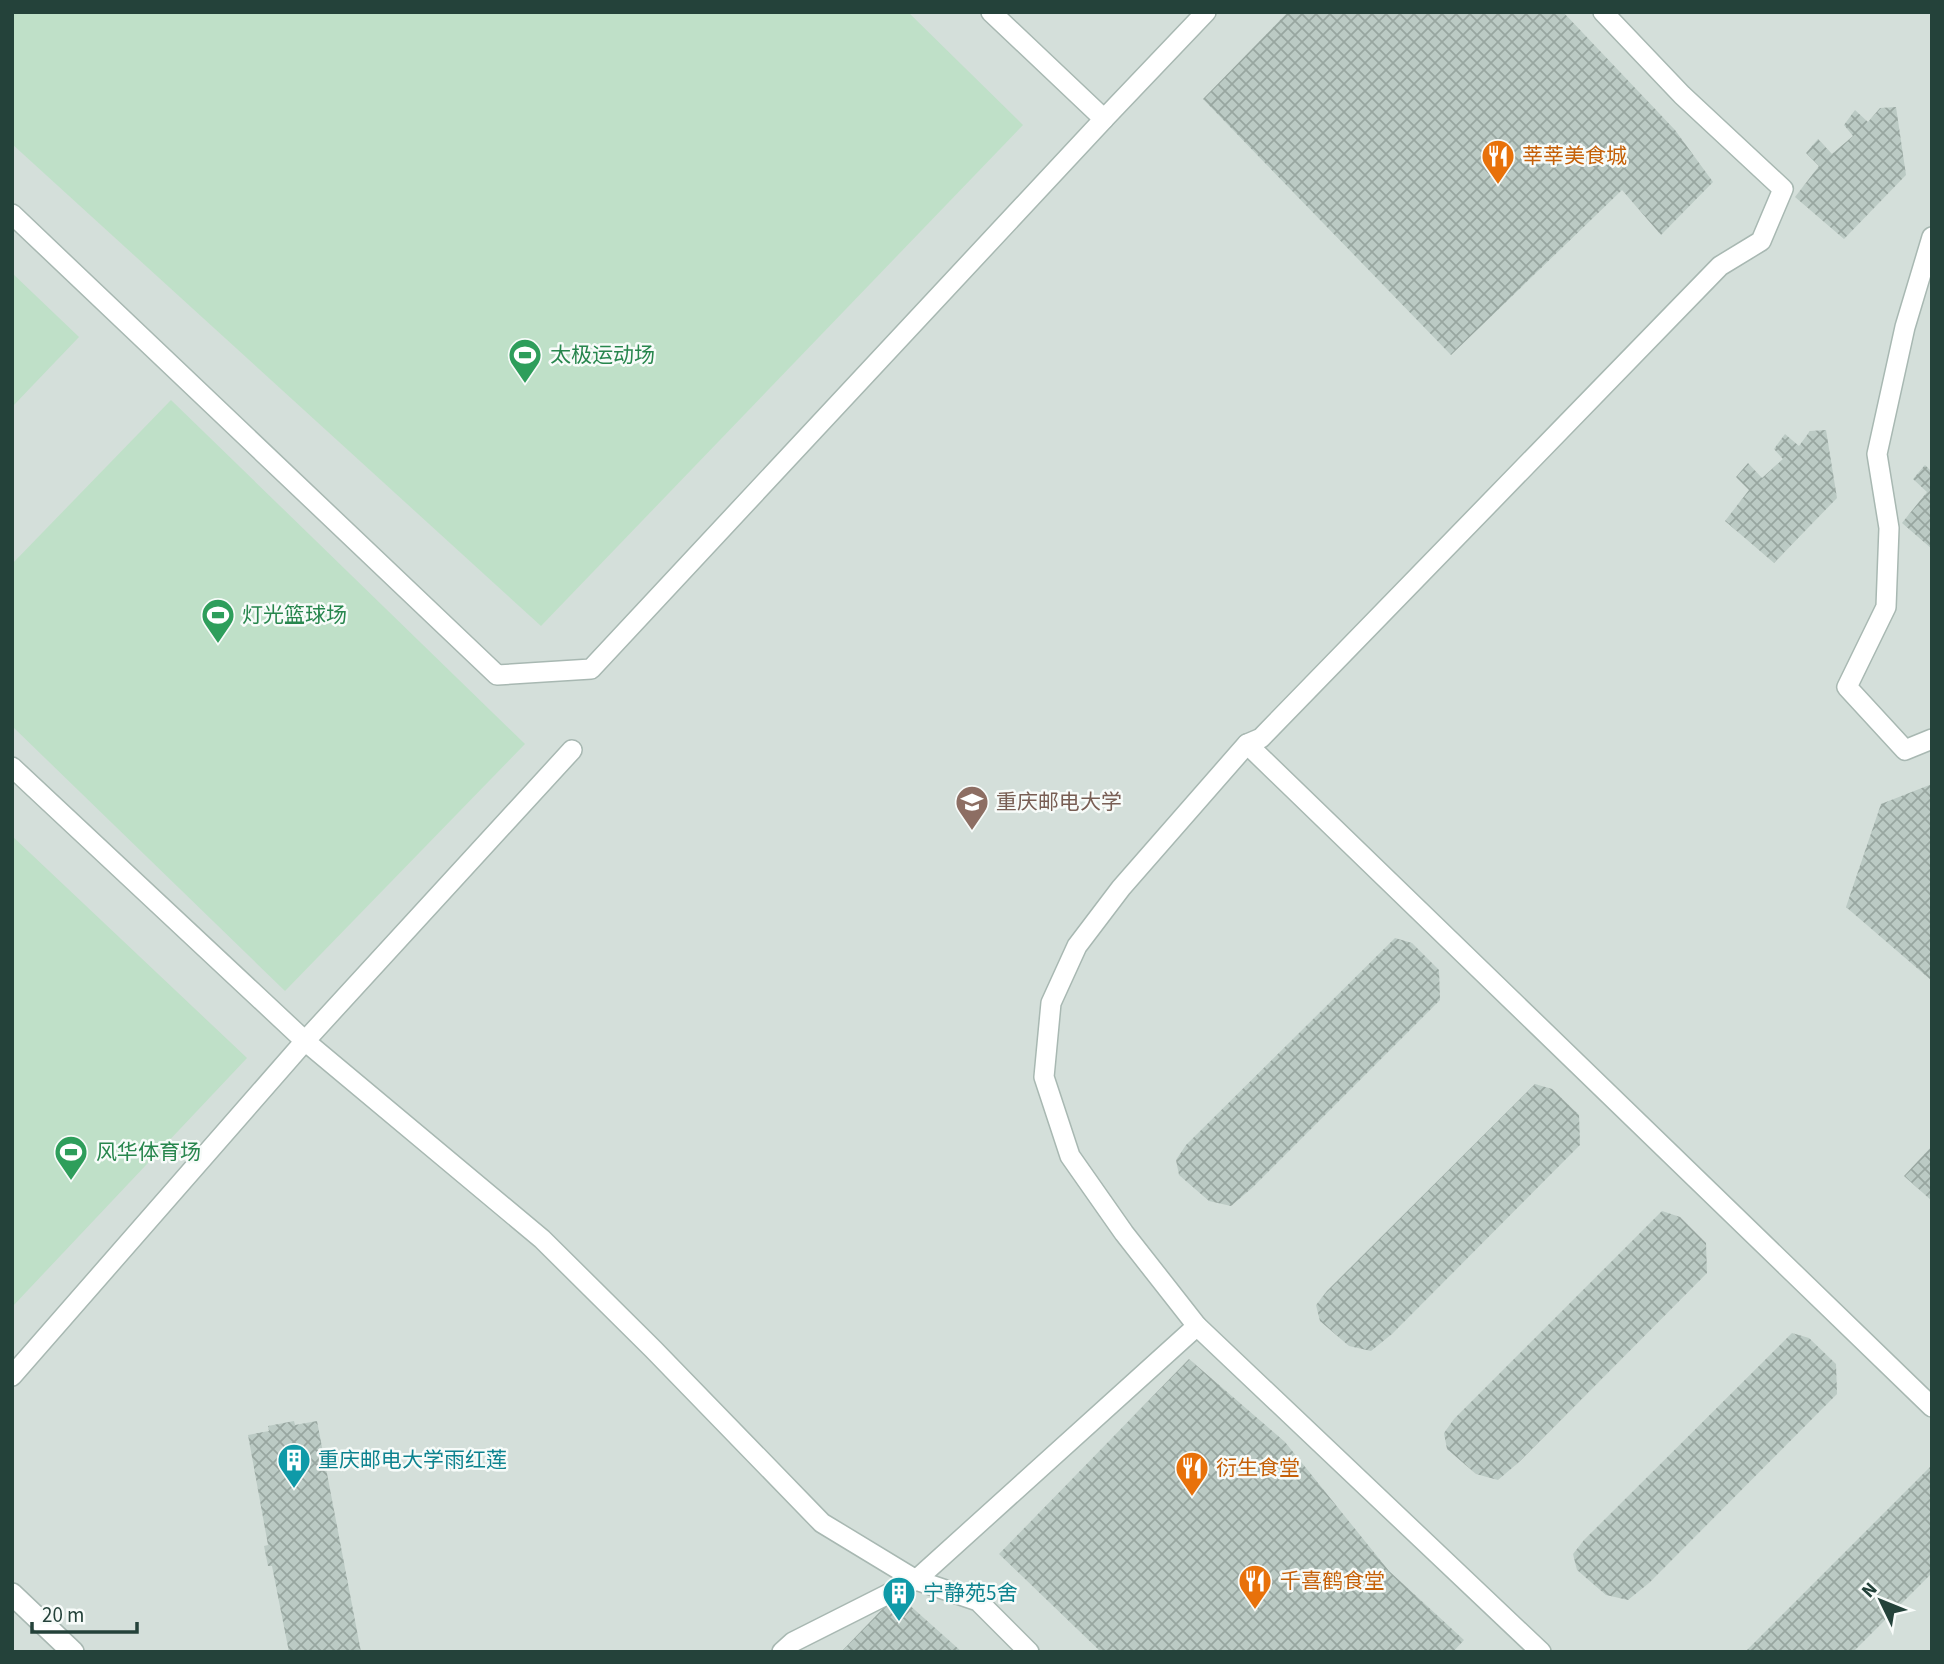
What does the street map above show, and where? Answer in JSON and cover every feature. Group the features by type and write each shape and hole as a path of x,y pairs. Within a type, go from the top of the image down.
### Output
{"street":[{"path":"12,1594 73,1652"}],"lane":[{"path":"991,12 1104,119"},
{"path":"12,214 497,675 591,669 1206,12"},
{"path":"1541,1652 1197,1326 1124,1233 1070,1156 1044,1077 1051,1003 1077,946 1121,888 1247,744 1261,738 1720,265 1761,241 1783,189 1682,95 1603,12"},
{"path":"1932,237 1905,327 1877,454 1889,527 1886,607 1847,687 1905,750 1932,739"},
{"path":"1247,744 1932,1407"},
{"path":"12,1376 305,1041 572,750"},
{"path":"12,768 305,1041 542,1239 822,1523 916,1580 978,1601 1029,1652"},
{"path":"782,1652 793,1642 916,1580 1197,1326"}],"shaded area":[{"name":"重庆邮电大学","path":"12,12 1932,12 1932,1652 12,1652"}],"green space":[{"name":"太极运动场","path":"12,12 908,12 1023,125 541,626 12,144"},
{"path":"12,273 79,337 12,407"},
{"name":"灯光篮球场","path":"171,400 525,744 285,991 12,726 12,564"},
{"name":"风华体育场","path":"12,836 247,1058 12,1307"}],"building":[{"name":"莘莘美食城","path":"1288,12 1563,12 1675,130 1713,182 1661,235 1622,190 1451,355 1203,99"},
{"path":"1896,107 1906,175 1844,239 1795,197 1819,166 1806,153 1818,139 1832,154 1853,136 1844,125 1855,110 1868,122 1880,108"},
{"path":"1826,430 1837,498 1774,563 1725,521 1749,490 1736,477 1748,463 1762,478 1783,459 1774,449 1785,434 1799,446 1810,431"},
{"path":"1925,465 1932,472 1932,549 1902,523 1927,492 1913,479"},
{"path":"1932,784 1932,981 1846,907 1881,804"},
{"path":"1395,938 1412,943 1439,970 1440,1000 1252,1188 1231,1206 1209,1201 1179,1175 1176,1160 1186,1145"},
{"path":"1535,1084 1552,1089 1579,1115 1580,1145 1392,1334 1371,1351 1349,1346 1320,1321 1316,1305"},
{"path":"1932,1146 1932,1201 1904,1176"},
{"path":"1662,1211 1680,1217 1706,1243 1707,1273 1519,1462 1498,1480 1476,1474 1447,1449 1444,1433 1454,1419"},
{"path":"1792,1333 1809,1338 1836,1364 1837,1394 1649,1583 1628,1600 1606,1595 1577,1570 1573,1554"},
{"name":"衍生食堂","path":"1189,1359 1285,1442 1389,1571 1464,1640 1453,1652 1101,1652 999,1554"},
{"name":"重庆邮电大学雨红莲","path":"294,1421 295,1425 317,1421 361,1652 289,1652 272,1566 268,1566 264,1546 268,1545 248,1435 269,1431 268,1426"},
{"path":"1932,1465 1932,1573 1853,1652 1745,1652"},
{"name":"宁静苑5舍","path":"897,1594 962,1652 841,1652"}],"place":[{"name":"莘莘美食城","path":"1498,186"},
{"name":"太极运动场","path":"525,385"},
{"name":"灯光篮球场","path":"218,645"},
{"name":"重庆邮电大学","path":"972,832"},
{"name":"风华体育场","path":"71,1182"},
{"name":"重庆邮电大学雨红莲","path":"294,1490"},
{"name":"衍生食堂","path":"1192,1498"},
{"name":"千喜鹤食堂","path":"1255,1611"},
{"name":"宁静苑5舍","path":"899,1623"}]}
